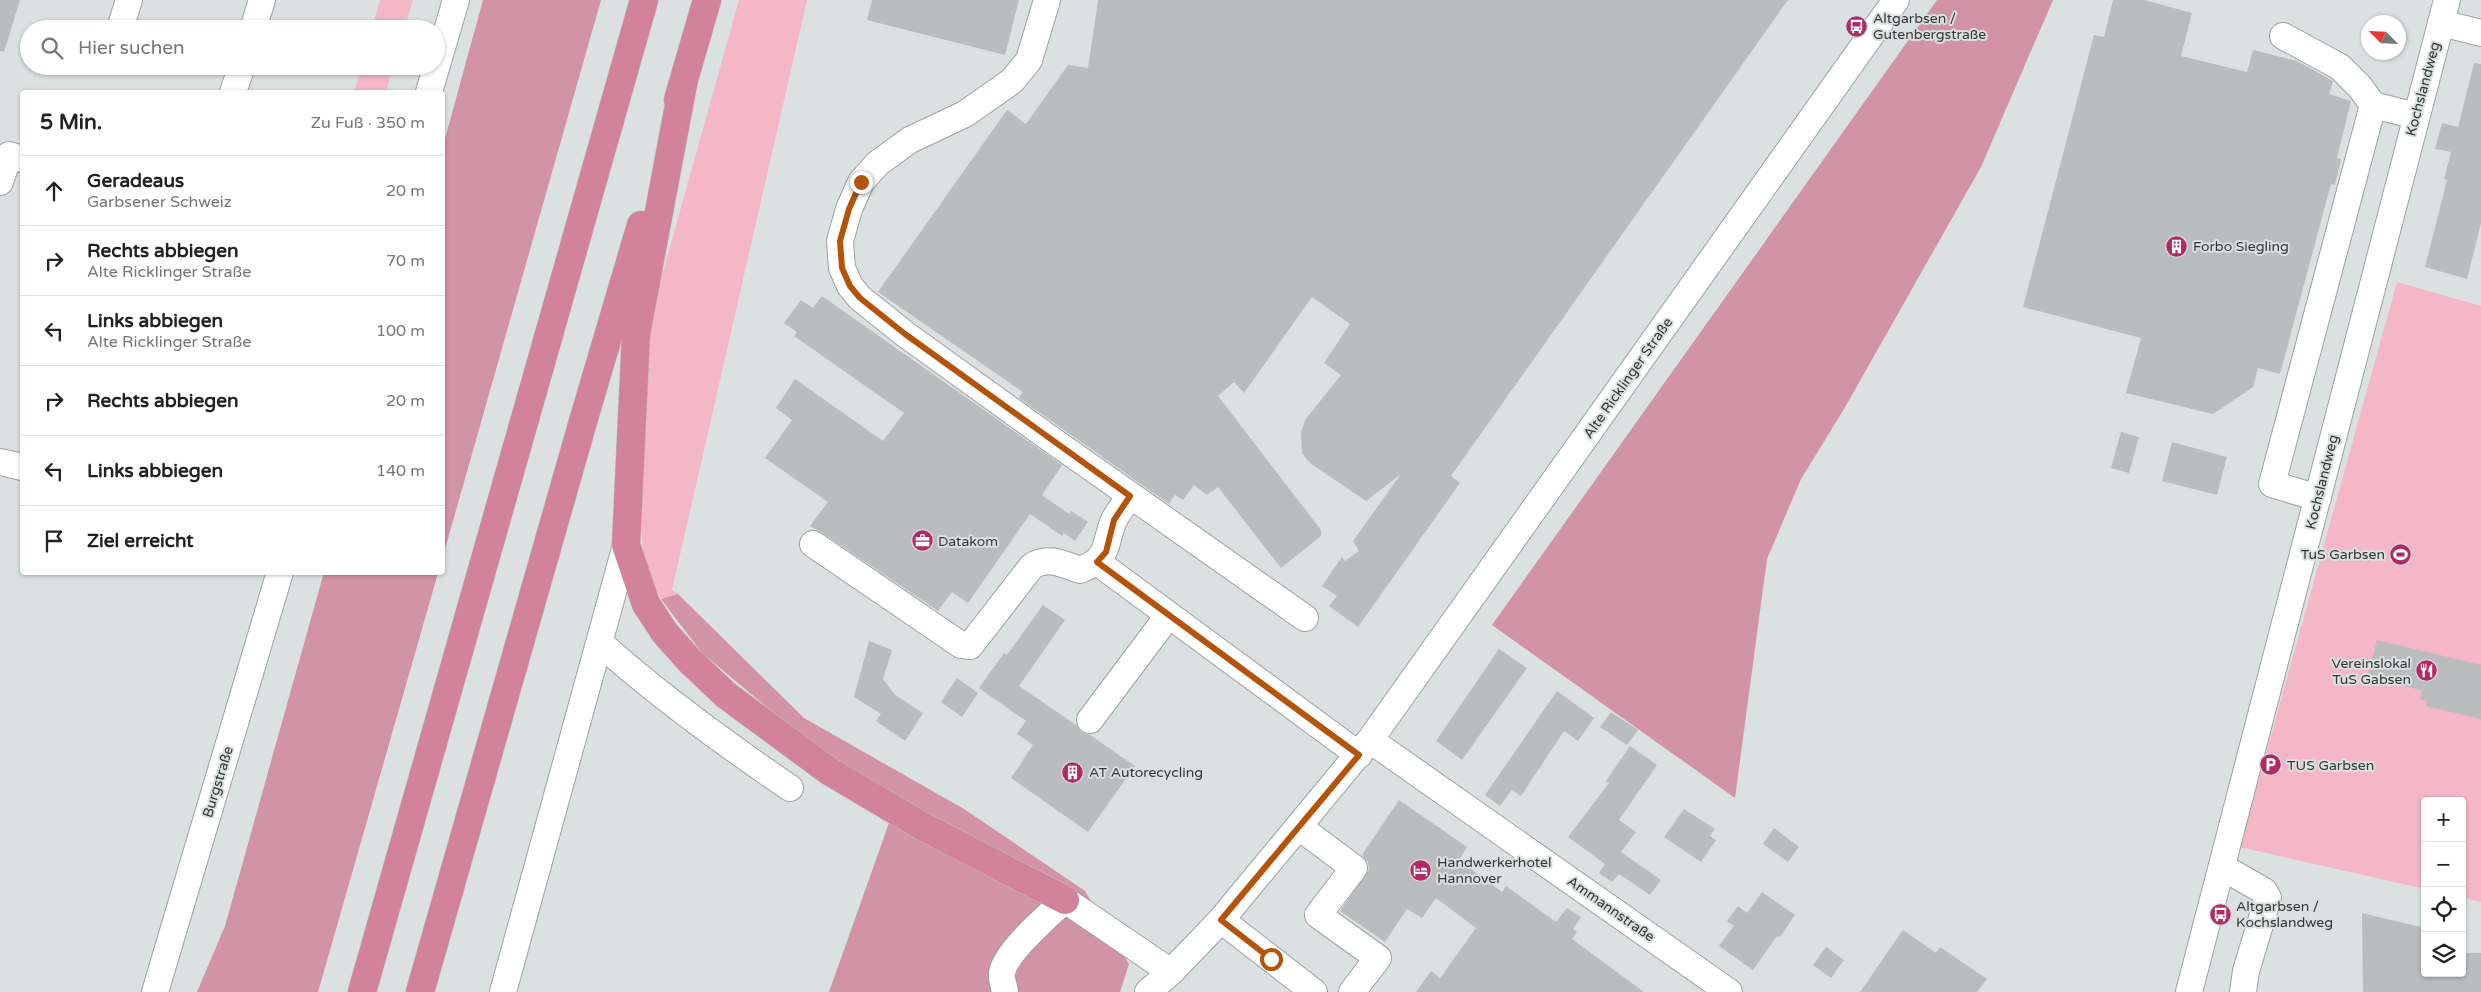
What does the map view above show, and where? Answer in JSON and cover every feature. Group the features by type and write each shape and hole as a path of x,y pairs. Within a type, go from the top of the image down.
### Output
{"highway":[{"path":"362,992 644,0"},
{"path":"420,992 706,0"},
{"path":"683,84 636,334 626,545 640,588 654,618 690,661 726,695 829,771 920,825 1065,900"}],"street":[{"path":"256,20 262,0"},
{"path":"445,37 456,0"},
{"path":"1047,0 1029,60 1012,81 964,114 910,140 878,163 861,182 849,209 840,241 842,268 850,286 860,298 905,334 1130,496 1305,618"},
{"name":"Alte Ricklinger Straße","path":"1148,992 1171,972 1221,920 1364,747 1896,0"},
{"path":"2444,12 2481,33"},
{"name":"Kochslandweg","path":"2189,992 2444,12"},
{"path":"2282,36 2340,67 2360,87 2373,105 2416,116"},
{"path":"234,90 239,75"},
{"path":"430,90 434,75"},
{"path":"2318,498 2272,484 2373,105"},
{"path":"0,182 11,155"},
{"path":"0,462 20,467"},
{"path":"813,544 961,645 970,646 1036,563 1050,560 1080,570 1097,562 1106,552 1114,520 1130,496"},
{"path":"503,992 626,545"},
{"path":"1097,562 1168,616 1364,747"},
{"name":"Burgstraße","path":"155,992 279,575"},
{"path":"1090,720 1168,616"},
{"path":"600,643 735,751 790,788"},
{"name":"Ammannstraße","path":"1364,747 1729,992"},
{"path":"1299,827 1354,868 1318,915 1378,958 1352,992"},
{"path":"2222,866 2264,891 2268,898 2246,970 2243,992"},
{"path":"1005,992 1002,973 1008,960 1029,934 1065,900 1171,972"},
{"path":"1221,920 1314,992"}],"shaded area":[{"path":"380,0 413,0 407,20 374,20"},
{"path":"483,0 601,0 445,549 445,139"},
{"path":"739,0 807,0 672,590 678,594 661,599 645,565 641,531 640,495 643,417 650,329 659,286"},
{"path":"1937,0 2053,0 1981,167 1844,409 1801,479 1767,559 1735,798 1492,625"},
{"path":"359,75 391,75 387,90 355,90"},
{"name":"TuS Garbsen","path":"2397,282 2481,306 2481,902 2466,898 2466,797 2421,797 2421,888 2240,847"},
{"path":"323,575 437,575 318,992 197,992 225,926"},
{"path":"678,594 804,718 964,809 1085,891 1129,964 1120,992 829,992 889,823 884,792 787,724 702,653 661,599"}],"building":[{"path":"0,0 20,0 4,52 0,51"},
{"path":"872,0 1019,0 1005,55 867,20"},
{"path":"1098,0 1788,0 1451,476 1460,483 1358,627 1329,606 1337,596 1322,586 1342,557 1345,561 1359,551 1353,541 1401,474 1366,501 1310,463 1302,453 1301,433 1305,420 1341,375 1324,363 1350,324 1312,297 1244,393 1234,382 1218,396 1321,530 1321,536 1281,568 1218,487 1207,495 1194,485 1183,500 1175,495 1169,504 1019,398 1023,392 878,292 1007,110 1026,124 1068,65 1088,68"},
{"name":"Forbo Siegling","path":"2113,0 2144,0 2192,13 2181,56 2247,72 2253,50 2297,61 2333,81 2329,94 2351,101 2337,158 2341,159 2335,185 2331,184 2280,374 2258,368 2253,387 2213,414 2126,393 2141,338 2023,307 2094,35 2104,37"},
{"path":"2474,63 2481,64 2481,223 2467,279 2425,267 2447,180 2444,179 2451,152 2435,149 2442,123 2458,127"},
{"path":"822,296 1062,465 1042,495 1069,514 1071,511 1088,522 1075,541 1064,533 1062,536 1030,514 968,603 952,592 938,611 810,526 828,502 765,458 792,420 776,408 795,379 883,441 904,413 794,336 797,332 784,323 801,300 813,308"},
{"path":"2121,432 2139,437 2129,473 2111,468"},
{"path":"2172,442 2227,457 2217,495 2162,481"},
{"name":"AT Autorecycling","path":"1043,605 1065,620 1019,686 1076,725 1081,732 1090,735 1135,766 1088,832 1011,778 1033,745 1017,734 1026,721 979,688 1004,653 1007,655"},
{"path":"2377,640 2481,665 2481,719 2426,706 2427,701 2420,699 2422,690 2367,679"},
{"path":"869,641 892,650 883,679 895,695 923,713 905,741 876,721 881,714 854,697"},
{"path":"1499,649 1527,668 1462,760 1436,741"},
{"path":"957,678 978,693 962,717 941,702"},
{"path":"1557,691 1594,718 1578,741 1564,731 1521,796 1512,790 1500,806 1485,795"},
{"path":"1611,712 1638,730 1627,745 1600,727"},
{"path":"1630,746 1657,765 1619,820 1636,832 1621,852 1661,880 1650,895 1619,874 1612,882 1599,873 1605,864 1568,837 1609,783 1606,781"},
{"path":"1399,800 1467,847 1459,860 1502,892 1506,886 1556,922 1567,908 1581,917 1573,929 1577,932 1572,939 1644,992 1416,992 1431,971 1440,978 1476,928 1436,898 1422,918 1407,909 1385,942 1340,911 1369,870 1368,862 1362,855"},
{"path":"1684,809 1715,829 1710,836 1716,840 1701,862 1664,837"},
{"path":"1774,828 1799,847 1788,862 1763,844"},
{"path":"1762,892 1795,915 1780,937 1777,936 1753,970 1719,946 1734,926 1727,921 1738,906 1747,913"},
{"path":"2362,913 2421,927 2421,977 2466,977 2466,953 2481,953 2481,992 2363,992"},
{"path":"1903,930 1936,953 1940,947 1987,979 1977,992 1860,992"},
{"path":"1826,947 1844,960 1831,978 1813,965"}],"place":[{"name":"Altgarbsen / Gutenbergstraße","path":"1857,26"},
{"name":"Forbo Siegling","path":"2177,246"},
{"name":"Datakom","path":"922,541"},
{"name":"TuS Garbsen","path":"2401,554"},
{"name":"Vereinslokal TuS Gabsen","path":"2427,671"},
{"name":"TUS Garbsen","path":"2271,765"},
{"name":"AT Autorecycling","path":"1073,772"},
{"name":"Handwerkerhotel Hannover","path":"1421,870"},
{"name":"Altgarbsen / Kochslandweg","path":"2220,914"}],"route":[{"path":"861,182 849,209 840,241 842,268 850,286 860,298 905,334 1130,496 1114,520 1107,539 1106,552 1097,562 1359,755 1221,920 1242,934 1271,959"}]}
